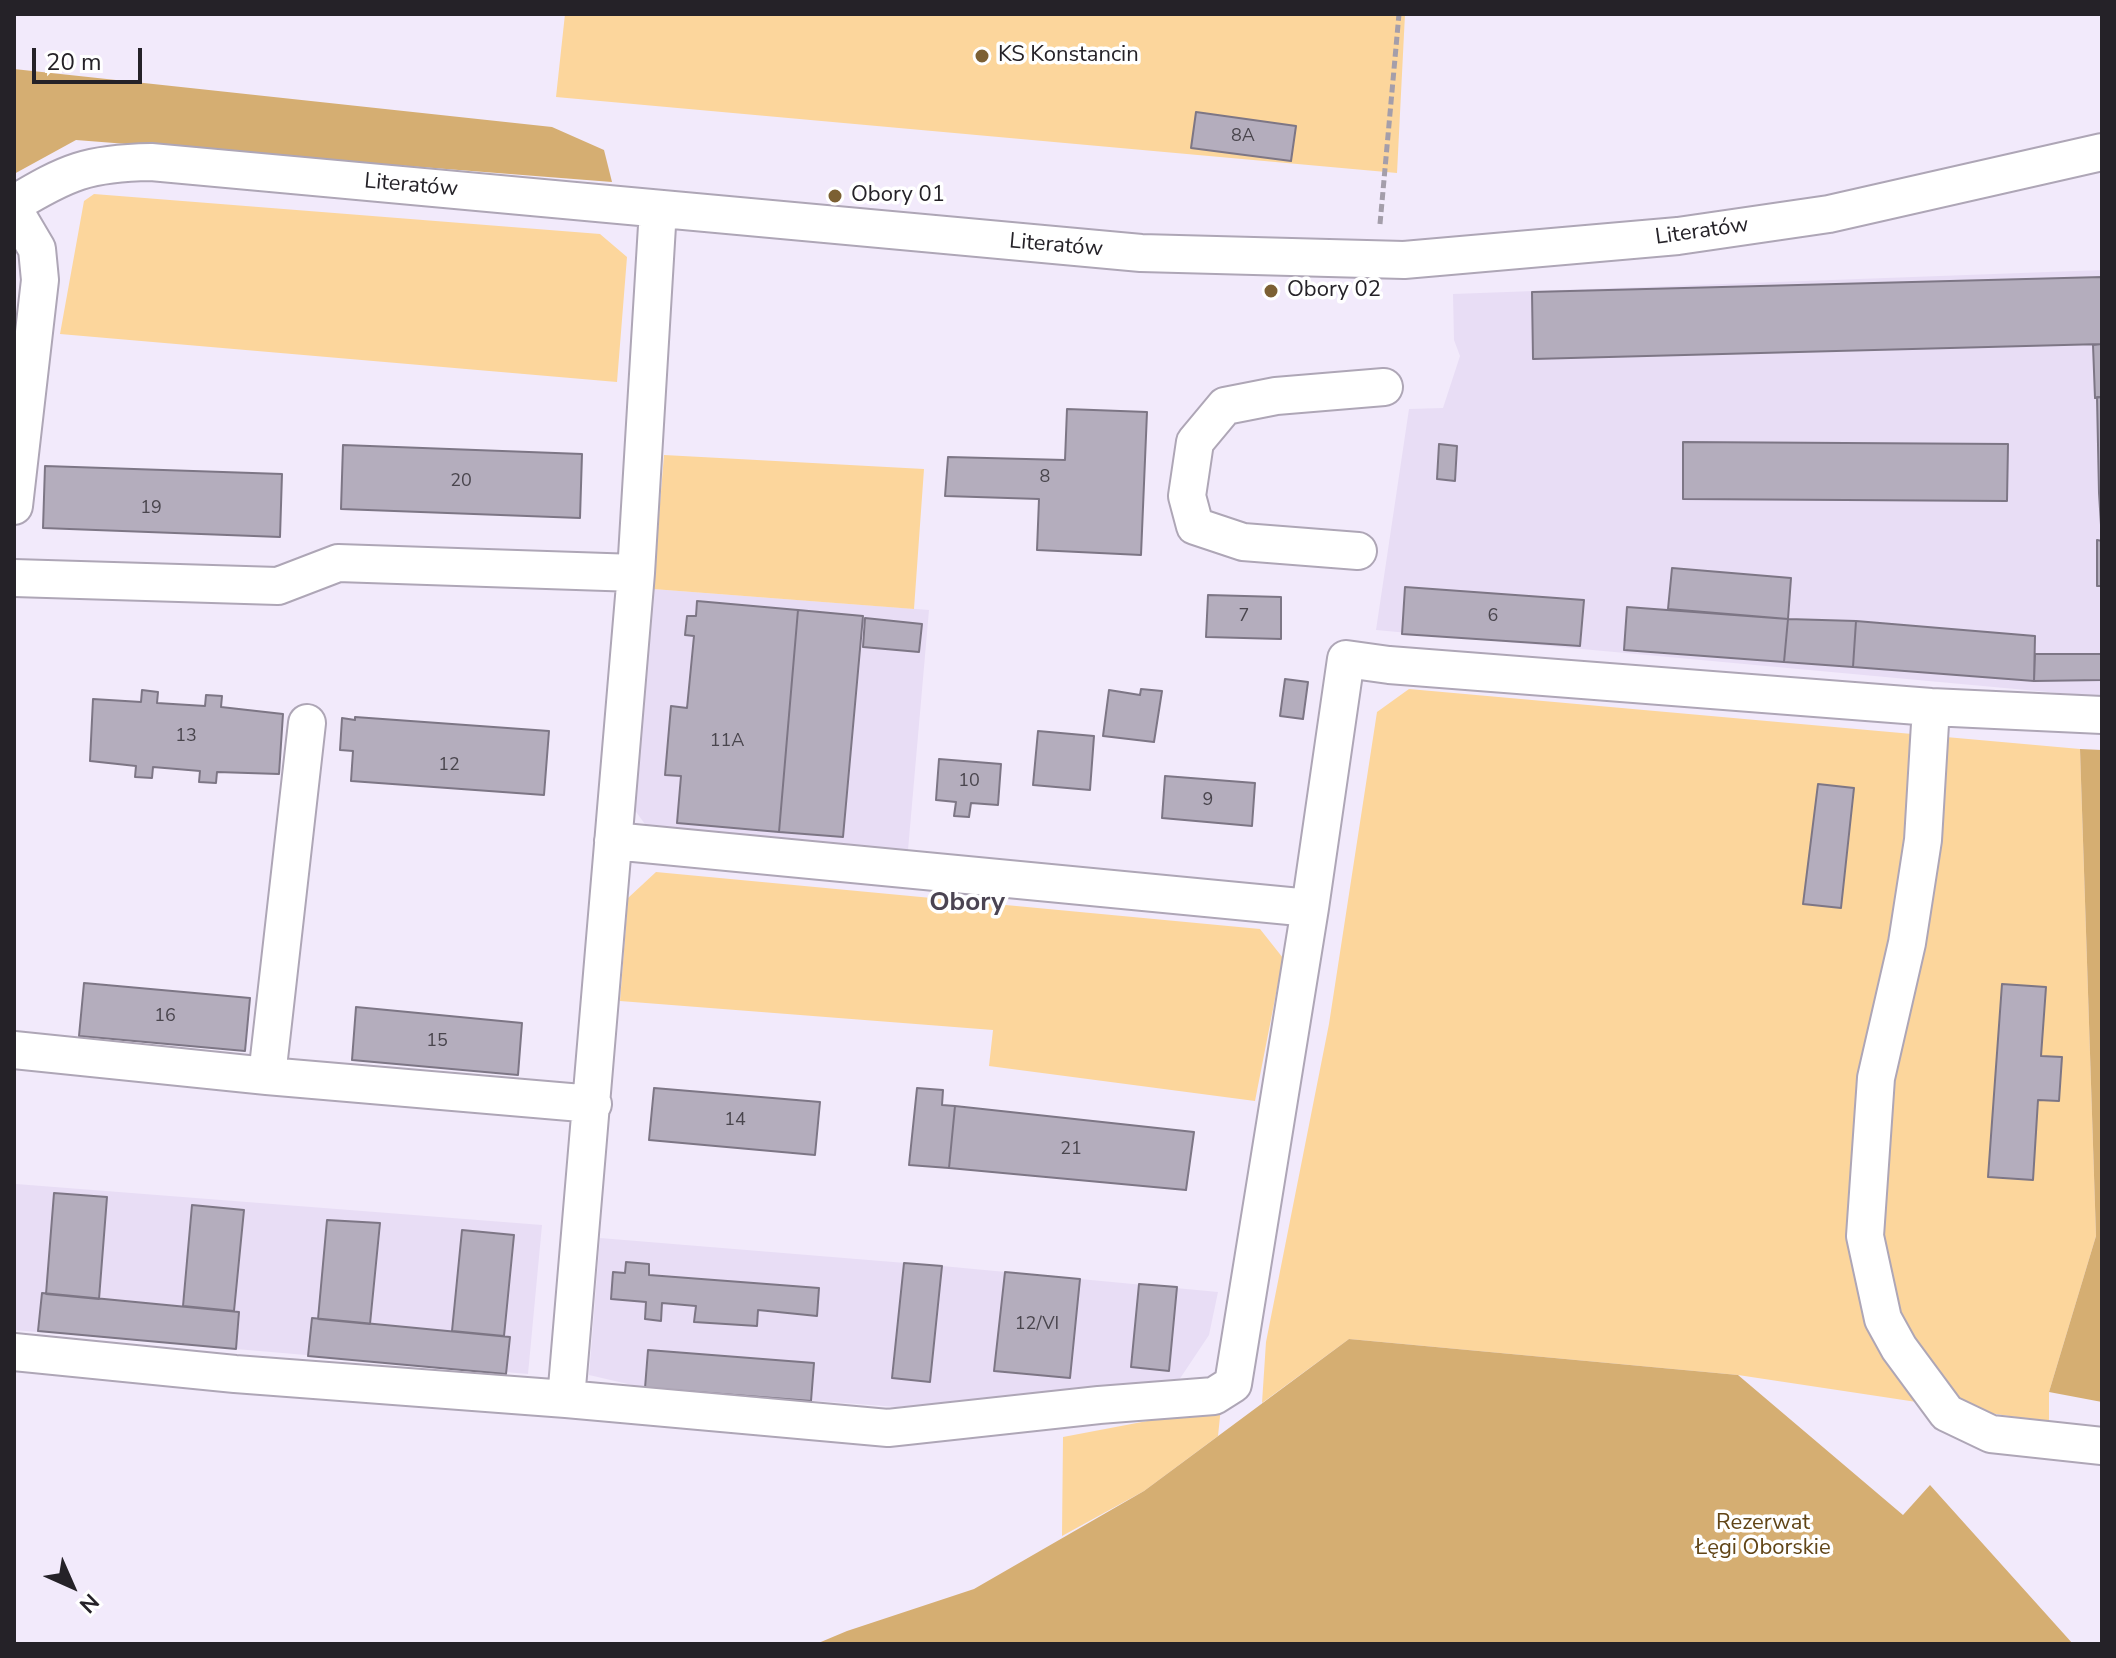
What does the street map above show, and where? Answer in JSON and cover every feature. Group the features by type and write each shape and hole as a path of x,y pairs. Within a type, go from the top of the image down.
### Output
{"street":[{"name":"Literatów","path":"14,207 52,181 86,167 151,162 1141,253 1376,260 1533,250 1708,232 1829,214 2102,152"},
{"path":"14,207 37,249 40,280 14,506"},
{"path":"566,1399 636,573 658,209"},
{"path":"1358,551 1243,542 1195,526 1187,496 1195,442 1225,406 1276,396 1384,387"},
{"path":"14,578 278,586 338,563 636,573"},
{"path":"14,1352 235,1374 888,1428 1214,1396 1233,1384 1310,908 1346,659 1389,665 1931,707 2102,715"},
{"path":"1931,707 1920,854 1907,943 1876,1078 1865,1236 1883,1319 1899,1348 1947,1413 1991,1434 2102,1446"},
{"path":"267,1076 307,723"},
{"path":"613,841 1310,908"},
{"path":"14,1050 593,1104"}],"path":[{"path":"1376,260 1399,14"}],"shaded area":[{"name":"KS Konstancin","path":"565,14 1405,14 1397,173 556,97"},
{"path":"94,194 600,234 627,257 617,382 60,334 84,201"},
{"path":"2102,270 2102,697 1376,630 1409,409 1443,408 1460,356 1454,340 1453,294"},
{"path":"664,455 924,469 914,609 653,589"},
{"path":"653,589 929,610 908,850 647,827 634,809"},
{"path":"1409,689 2080,749 2096,1236 2049,1392 2049,1422 1738,1375 1349,1339 1262,1403 1266,1342 1329,1024 1377,712"},
{"path":"656,872 1260,929 1283,958 1255,1101 989,1066 993,1030 620,1001 628,898"},
{"path":"16,1184 542,1225 528,1374 14,1330"},
{"path":"600,1238 1218,1292 1209,1335 1177,1383 897,1407 645,1388 589,1375"},
{"path":"1221,1407 1218,1436 1144,1491 1062,1536 1063,1437"}],"green space":[{"path":"14,69 552,127 604,150 612,182 76,140 14,174"},
{"path":"2080,749 2102,750 2102,1402 2049,1392 2096,1236"},
{"name":"Rezerwat Łęgi Oborskie","path":"1349,1339 1738,1375 1903,1515 1930,1485 2073,1644 816,1644 974,1589 1144,1491"}],"building":[{"path":"1196,112 1296,126 1291,161 1191,148"},
{"path":"2102,277 2102,344 1533,359 1532,292"},
{"path":"2102,344 2102,397 2095,398 2093,345"},
{"path":"2097,397 2102,397 2102,541 2099,493"},
{"path":"1067,409 1147,412 1141,555 1037,550 1039,499 945,496 948,457 1065,460"},
{"path":"1683,442 2008,444 2007,501 1683,499"},
{"path":"1439,444 1457,446 1455,481 1437,479"},
{"path":"343,445 582,454 580,518 341,509"},
{"path":"45,466 282,474 280,537 43,528"},
{"path":"2097,540 2102,541 2102,586 2097,586"},
{"path":"1672,568 1791,578 1788,619 1668,609"},
{"path":"1405,587 1584,600 1580,646 1402,634"},
{"path":"1208,595 1281,597 1281,639 1206,637"},
{"path":"697,601 798,610 779,832 677,823 681,776 665,775 671,706 687,708 694,636 685,635 687,616 696,616"},
{"path":"1627,607 1788,619 1784,662 1624,650"},
{"path":"798,610 863,616 843,837 779,832"},
{"path":"865,618 922,624 919,652 863,647"},
{"path":"1788,619 1856,621 1853,667 1784,662"},
{"path":"1856,621 2035,636 2034,681 1853,667"},
{"path":"2035,654 2102,654 2102,680 2034,681"},
{"path":"1285,679 1308,682 1303,719 1280,716"},
{"path":"1141,689 1162,691 1154,742 1103,736 1109,690 1140,695"},
{"path":"142,690 158,692 157,703 205,706 206,695 222,696 221,707 283,714 279,774 217,772 216,783 199,782 200,771 153,767 152,778 135,777 136,766 90,761 93,699 141,702"},
{"path":"355,717 549,731 544,795 351,781 353,751 340,750 342,718 355,720"},
{"path":"1038,731 1094,736 1090,790 1033,785"},
{"path":"939,759 1001,764 998,805 971,803 969,817 954,816 956,802 936,800"},
{"path":"1165,776 1255,783 1252,826 1162,818"},
{"path":"1818,784 1854,788 1841,908 1803,904"},
{"path":"84,983 250,998 245,1051 79,1036"},
{"path":"2002,984 2046,987 2041,1056 2062,1057 2059,1101 2038,1100 2033,1180 1988,1177"},
{"path":"356,1007 522,1023 518,1075 352,1060"},
{"path":"654,1088 820,1102 815,1155 649,1140"},
{"path":"917,1088 943,1090 942,1105 955,1106 949,1168 909,1165"},
{"path":"955,1106 1194,1132 1186,1190 949,1168"},
{"path":"54,1193 107,1197 99,1299 46,1294"},
{"path":"192,1205 244,1210 234,1311 183,1306"},
{"path":"327,1220 380,1223 370,1324 318,1319"},
{"path":"462,1230 514,1235 504,1336 452,1331"},
{"path":"626,1262 649,1264 649,1275 819,1288 817,1316 758,1310 757,1326 694,1322 696,1306 662,1303 661,1321 645,1319 646,1302 611,1299 613,1272 625,1273"},
{"path":"904,1263 942,1266 930,1382 892,1378"},
{"path":"1005,1272 1080,1279 1070,1378 994,1371"},
{"path":"1139,1284 1177,1287 1169,1371 1131,1367"},
{"path":"42,1293 239,1312 236,1349 38,1331"},
{"path":"312,1318 510,1337 506,1374 308,1356"},
{"path":"648,1350 814,1363 811,1401 645,1388"}],"place":[{"name":"KS Konstancin","path":"982,56"},
{"name":"Obory 01","path":"835,196"},
{"name":"Obory 02","path":"1271,291"}],"district":[{"name":"Obory","path":"967,904"}]}
